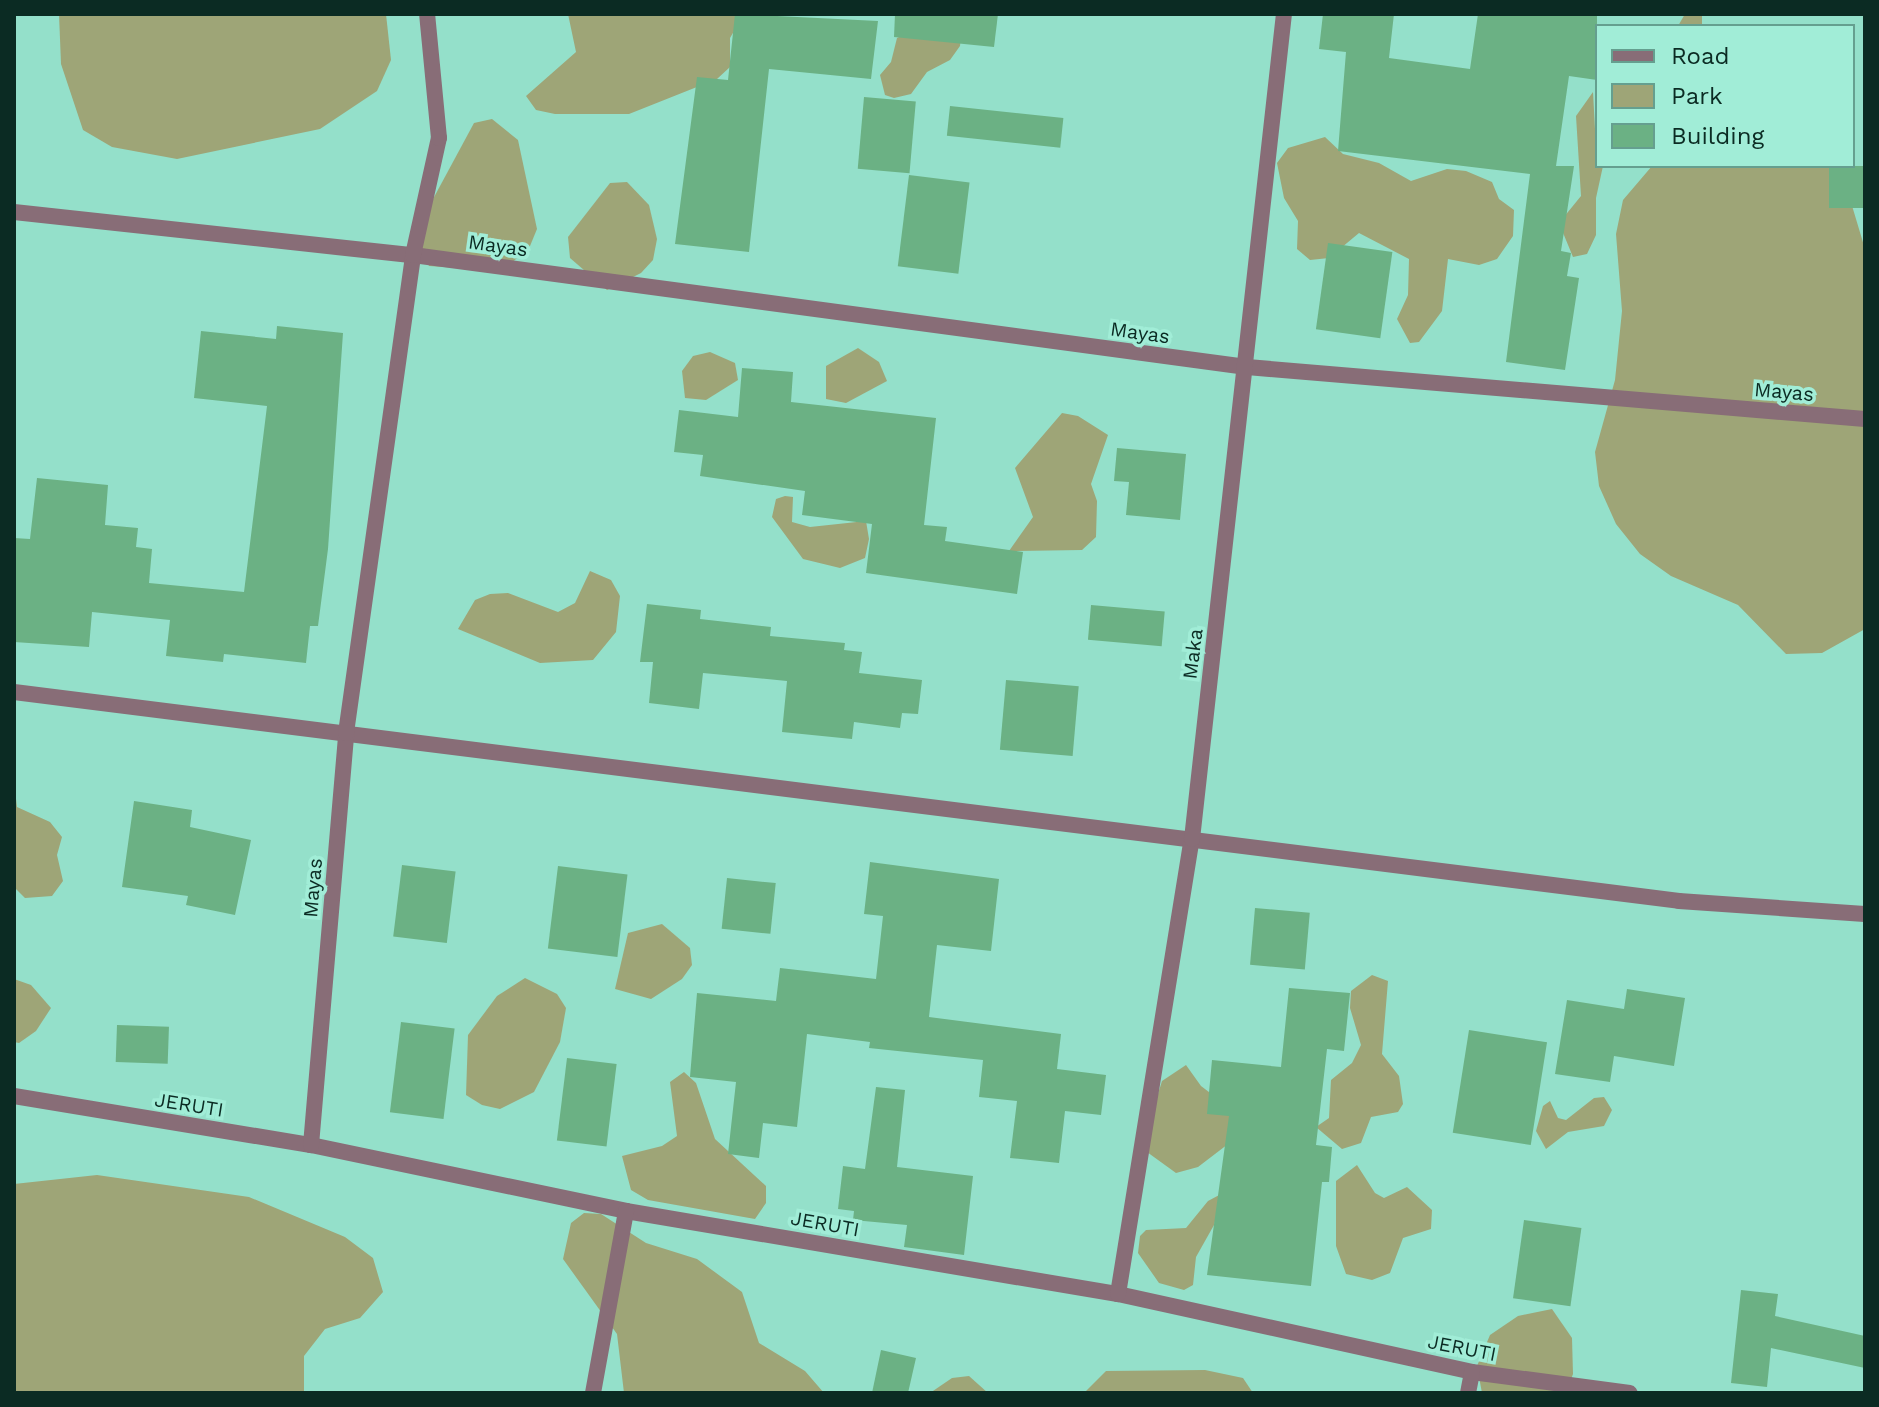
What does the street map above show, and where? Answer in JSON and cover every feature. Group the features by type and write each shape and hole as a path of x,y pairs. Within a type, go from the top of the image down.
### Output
{"street":[{"name":"Mayas","path":"311,1145 346,733 413,255 439,138 427,14"},
{"name":"Maka","path":"1118,1294 1192,839 1284,14"},
{"name":"Mayas","path":"14,212 413,255 1247,367 1865,419"},
{"path":"14,692 1679,901 1865,914"},
{"name":"JERUTI","path":"14,1096 311,1145 626,1211 1118,1294 1472,1372 1630,1393"},
{"path":"593,1393 626,1211"},
{"path":"1468,1393 1472,1372"}],"green space":[{"path":"59,14 386,14 391,60 377,91 320,129 177,159 112,147 83,130 61,64"},
{"path":"568,14 744,14 730,38 730,67 717,79 629,114 555,114 536,110 526,96 576,52"},
{"path":"1685,14 1702,14 1702,24 1679,24"},
{"path":"905,34 961,37 960,46 950,60 927,72 911,94 894,98 885,95 880,75 891,62 897,38"},
{"path":"1593,92 1595,168 1603,168 1596,198 1596,235 1587,254 1573,257 1559,223 1581,196 1576,116"},
{"path":"492,119 518,140 537,229 530,246 503,271 429,266 419,242 426,212 474,123"},
{"path":"1325,137 1343,154 1379,163 1411,181 1447,169 1466,171 1492,182 1499,199 1514,210 1513,236 1497,259 1479,265 1448,259 1442,311 1419,342 1410,343 1397,319 1408,295 1409,259 1359,233 1329,258 1310,260 1297,249 1298,221 1284,198 1277,163 1288,148"},
{"path":"1650,168 1832,168 1847,189 1865,249 1865,629 1822,653 1786,654 1738,605 1671,576 1640,554 1616,524 1599,486 1595,452 1615,380 1622,311 1616,234 1623,200"},
{"path":"627,182 649,205 657,239 653,260 641,273 607,290 570,258 568,237 610,183"},
{"path":"858,348 879,362 887,381 846,403 826,399 826,366"},
{"path":"710,352 735,363 738,380 706,400 685,398 682,371 693,356"},
{"path":"1062,413 1078,416 1108,435 1091,484 1097,501 1096,537 1082,550 1009,551 1033,517 1015,468"},
{"path":"793,497 792,522 810,527 866,521 869,539 865,558 840,568 803,559 772,517 776,499"},
{"path":"590,571 611,580 620,596 616,632 593,660 540,663 458,629 475,600 490,594 508,593 558,612 575,603"},
{"path":"14,782 17,807 50,822 62,837 57,855 63,881 52,896 25,898 14,887"},
{"path":"662,924 690,948 692,965 682,979 651,999 615,989 628,933"},
{"path":"1372,975 1388,981 1382,1054 1399,1076 1403,1104 1398,1112 1371,1117 1361,1143 1342,1149 1316,1127 1329,1118 1331,1080 1352,1063 1361,1045 1350,1008 1351,991"},
{"path":"525,978 557,994 566,1008 560,1042 534,1092 500,1109 482,1105 466,1095 468,1035 497,996"},
{"path":"14,979 31,985 51,1008 36,1031 19,1043 14,1042"},
{"path":"1186,1065 1201,1086 1230,1108 1232,1141 1198,1167 1176,1173 1147,1152 1149,1123 1162,1081"},
{"path":"684,1072 696,1083 715,1139 766,1186 766,1203 755,1219 648,1200 631,1190 622,1156 662,1146 677,1136 670,1082"},
{"path":"1604,1097 1612,1110 1604,1126 1568,1132 1546,1149 1536,1131 1543,1106 1550,1101 1558,1118 1566,1120 1594,1098"},
{"path":"1357,1165 1375,1193 1384,1198 1407,1187 1432,1210 1431,1229 1403,1238 1390,1273 1372,1280 1346,1274 1336,1246 1336,1181"},
{"path":"97,1175 249,1197 345,1237 373,1258 383,1292 360,1318 325,1329 304,1356 304,1393 14,1393 14,1184"},
{"path":"1223,1193 1214,1225 1196,1257 1193,1285 1184,1290 1159,1283 1138,1253 1140,1236 1146,1230 1186,1228 1208,1201"},
{"path":"584,1213 601,1214 646,1243 697,1259 742,1292 759,1343 805,1371 824,1393 624,1393 617,1334 563,1259 571,1223"},
{"path":"1552,1309 1572,1338 1573,1374 1566,1393 1482,1393 1477,1366 1490,1335 1518,1316"},
{"path":"1205,1370 1243,1378 1253,1393 1084,1393 1106,1371"},
{"path":"969,1376 988,1393 930,1393 952,1378"}],"building":[{"path":"735,14 878,21 871,79 769,69 749,252 675,244 697,77 728,80"},
{"path":"895,14 998,14 994,47 894,37"},
{"path":"1323,14 1394,14 1389,58 1470,69 1478,14 1597,14 1595,80 1569,76 1556,166 1574,166 1561,251 1571,253 1567,276 1579,278 1565,370 1506,362 1530,174 1338,151 1346,52 1319,49"},
{"path":"864,97 916,102 910,173 858,169"},
{"path":"950,106 1063,118 1060,148 947,136"},
{"path":"1864,166 1864,208 1829,208 1829,168"},
{"path":"909,175 970,182 958,274 898,266"},
{"path":"1328,243 1392,252 1380,338 1316,329"},
{"path":"277,326 343,333 328,549 318,626 310,626 306,663 224,654 223,662 166,656 170,620 92,612 89,647 14,642 14,538 30,539 37,478 108,485 105,525 138,528 136,547 152,549 149,583 244,592 267,406 194,398 201,331 276,339"},
{"path":"742,368 793,372 791,402 936,418 924,525 947,527 945,541 1023,552 1017,594 866,573 872,524 802,515 805,491 700,476 703,455 674,452 679,410 738,417"},
{"path":"1117,448 1186,454 1180,520 1126,515 1129,482 1114,481"},
{"path":"647,604 701,610 700,619 771,627 770,636 845,643 844,650 862,652 859,673 922,680 918,714 902,713 900,728 854,722 852,739 782,732 787,681 703,673 699,709 649,703 653,662 640,662"},
{"path":"1091,605 1165,611 1162,646 1088,640"},
{"path":"1006,680 1079,686 1073,756 1000,750"},
{"path":"134,801 192,810 190,827 251,840 235,915 186,905 188,896 122,887"},
{"path":"870,862 999,879 991,951 937,945 929,1017 1061,1034 1057,1069 1106,1075 1101,1115 1065,1111 1059,1163 1010,1158 1017,1101 979,1097 983,1060 869,1048 870,1042 807,1034 797,1127 763,1123 759,1158 728,1154 736,1082 690,1077 697,993 776,1001 780,968 876,979 883,916 864,914"},
{"path":"402,865 456,872 447,943 393,936"},
{"path":"558,866 627,875 617,957 548,948"},
{"path":"727,878 776,883 770,934 722,929"},
{"path":"1255,908 1310,913 1305,970 1250,965"},
{"path":"1289,988 1350,993 1344,1051 1327,1049 1316,1145 1332,1147 1329,1182 1322,1182 1311,1286 1207,1275 1229,1116 1207,1114 1212,1060 1281,1067"},
{"path":"1627,989 1685,998 1674,1066 1614,1056 1610,1082 1555,1074 1567,1000 1624,1009"},
{"path":"401,1022 455,1029 444,1119 390,1112"},
{"path":"117,1025 169,1027 168,1064 116,1062"},
{"path":"1469,1030 1547,1042 1531,1145 1453,1133"},
{"path":"567,1058 617,1064 607,1146 557,1140"},
{"path":"876,1087 905,1090 897,1167 973,1176 964,1255 904,1247 907,1225 853,1220 854,1211 838,1209 843,1166 865,1169"},
{"path":"1524,1220 1581,1228 1570,1306 1513,1298"},
{"path":"1741,1290 1778,1294 1775,1316 1865,1336 1865,1368 1771,1348 1767,1387 1731,1383"},
{"path":"881,1350 916,1358 908,1393 872,1393"}]}
